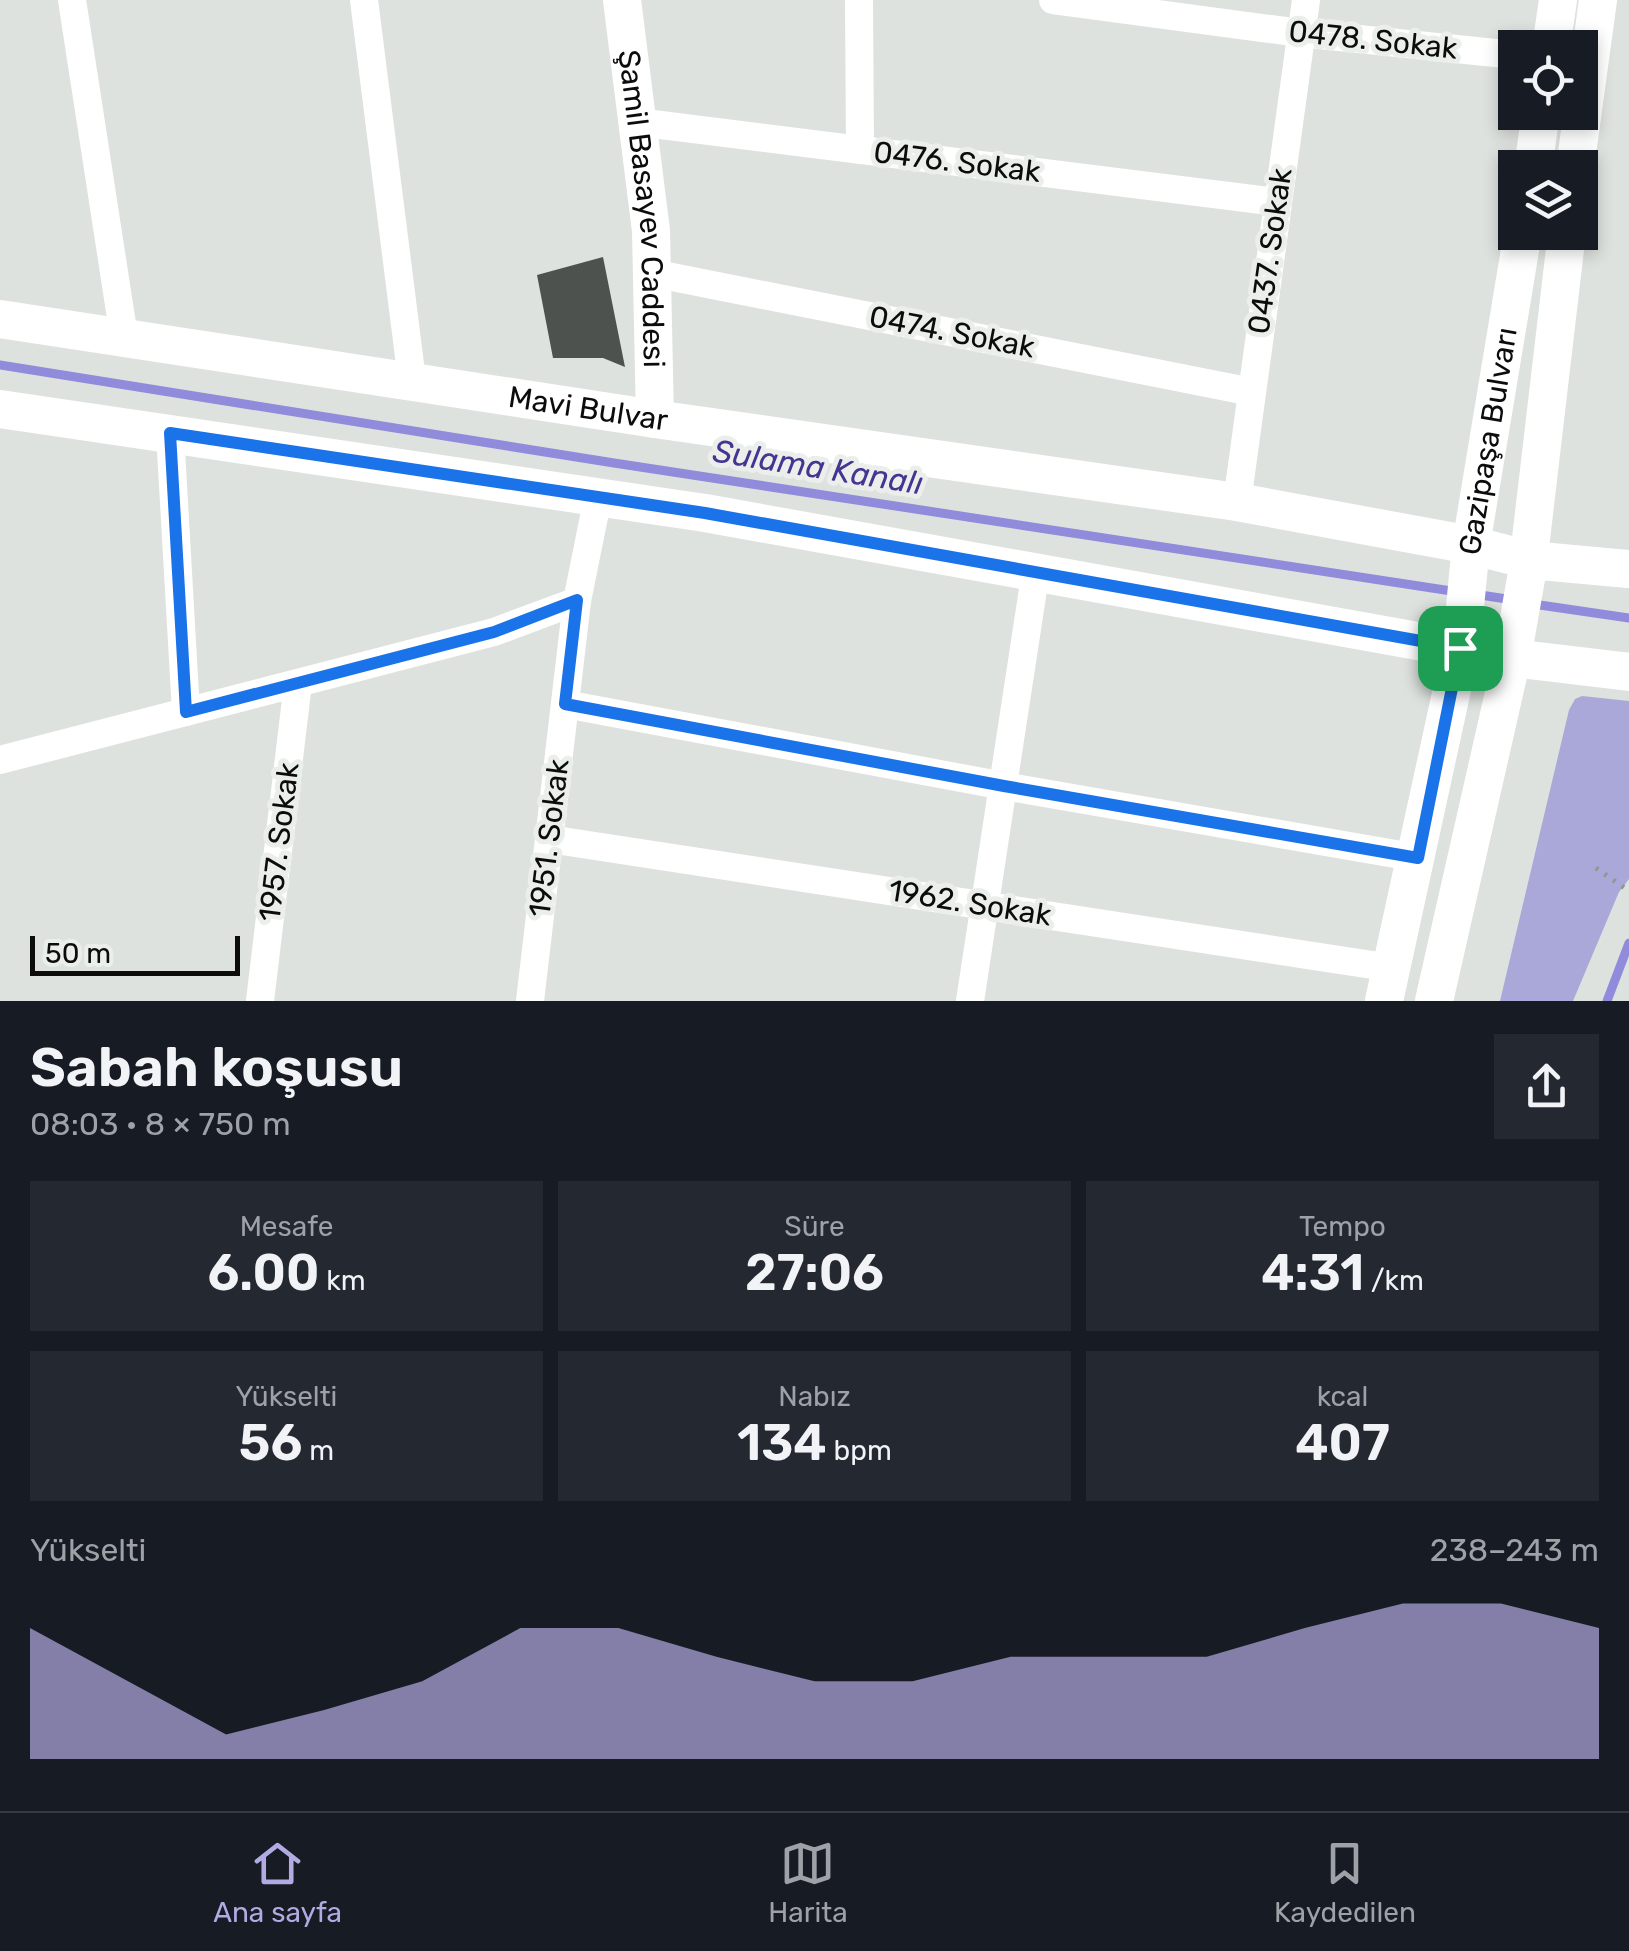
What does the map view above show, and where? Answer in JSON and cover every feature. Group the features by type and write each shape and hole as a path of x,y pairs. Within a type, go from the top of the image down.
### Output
{"street":[{"path":"72,0 124,337"},
{"path":"364,0 412,380"},
{"name":"Şamil Basayev Caddesi","path":"622,0 651,231 656,419"},
{"path":"859,0 860,150"},
{"name":"0478. Sokak","path":"1053,0 1300,33 1498,53"},
{"name":"0437. Sokak","path":"1237,502 1306,0"},
{"path":"1554,30 1558,0"},
{"path":"1577,150 1598,0"},
{"name":"0476. Sokak","path":"637,122 1277,202"},
{"name":"Gazipaşa Bulvarı","path":"1388,984 1418,858 1461,638 1470,556 1520,250"},
{"name":"Gazipaşa Bulvarı","path":"1434,1001 1514,651 1528,566 1565,250"},
{"name":"0474. Sokak","path":"652,273 1252,392"},
{"name":"Mavi Bulvar","path":"0,319 1237,502 1528,566 1629,570"},
{"path":"0,409 598,498 1461,638 1629,672"},
{"path":"170,433 186,712"},
{"name":"1951. Sokak","path":"530,1001 577,600 598,498"},
{"path":"970,1001 1036,570"},
{"path":"0,760 494,632 577,600"},
{"name":"1957. Sokak","path":"260,1001 298,682"},
{"path":"565,704 1418,858"},
{"name":"1962. Sokak","path":"549,839 987,906 1388,984"}],"path":[{"path":"1596,868 1628,890"}],"shaded area":[{"path":"1582,696 1629,701 1629,879 1619,892 1573,1001 1500,1001 1569,710 1575,699"}],"building":[{"path":"603,257 625,367 603,358 553,358 537,275"}],"waterway":[{"name":"Sulama Kanalı","path":"0,365 1458,592"},
{"name":"Sulama Kanalı","path":"1474,594 1513,600"},
{"name":"Sulama Kanalı","path":"1533,604 1629,618"},
{"path":"1607,1001 1629,943"}],"route":[{"path":"170,433 705,513 1460,648 1418,858 565,704 577,600 494,632 186,712 170,433"}]}
